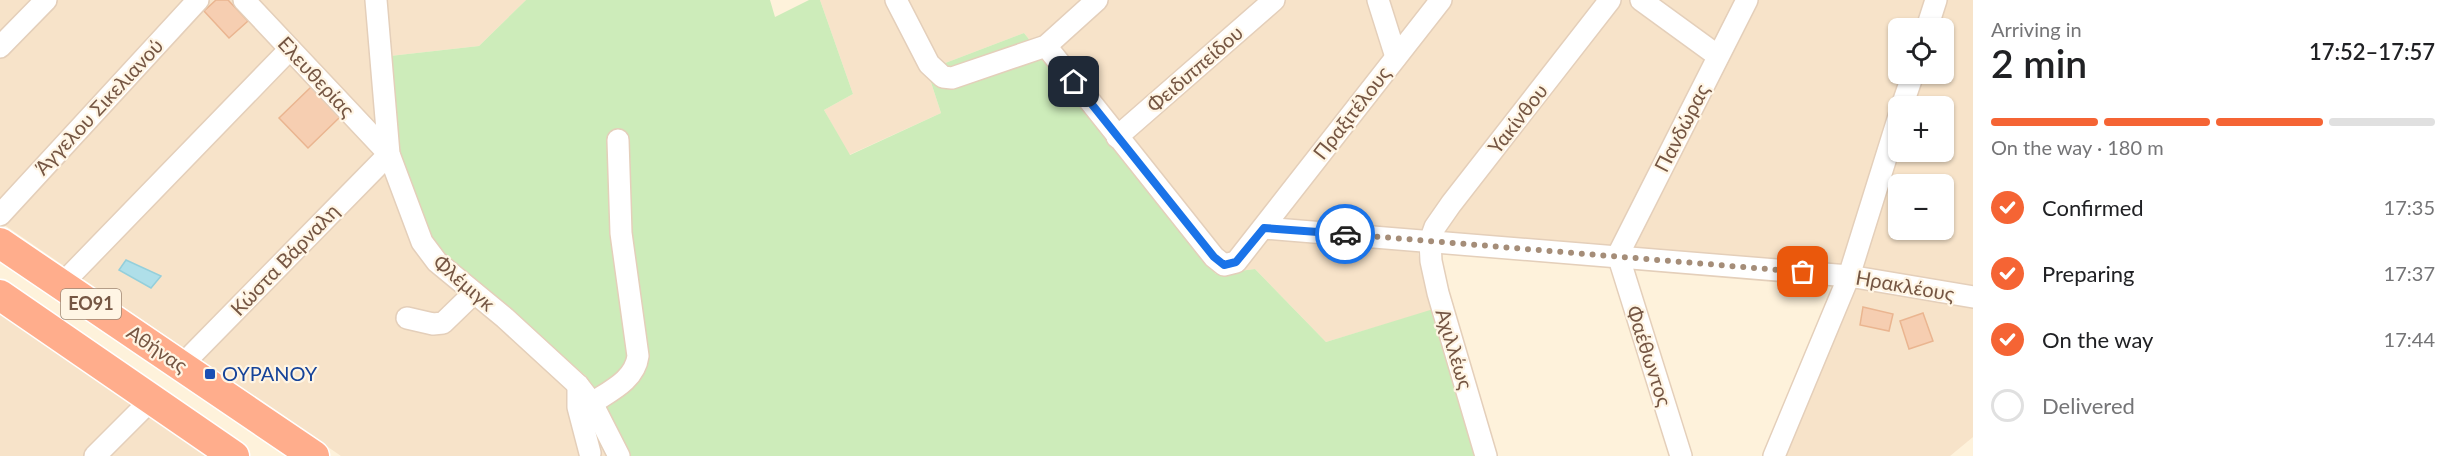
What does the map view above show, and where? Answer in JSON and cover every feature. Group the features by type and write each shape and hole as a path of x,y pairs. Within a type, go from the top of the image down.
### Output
{"highway":[{"name":"Αθήνας","path":"0,243 314,456"},
{"name":"ΕΟ91","path":"0,296 234,456"}],"street":[{"path":"0,47 46,0"},
{"name":"Άγγελου Σικελιανού","path":"0,214 198,0"},
{"name":"Ελευθερίας","path":"244,0 389,154"},
{"path":"896,0 929,64 943,77 952,78 1046,46 1097,0"},
{"name":"Φειδιππείδου","path":"1117,137 1274,0"},
{"path":"1378,0 1396,57"},
{"name":"Πραξιτέλους","path":"1117,137 1214,257 1224,265 1236,262 1441,0"},
{"name":"Υακίνθου","path":"1430,241 1435,227 1451,204 1610,0"},
{"path":"1641,0 1718,56"},
{"name":"Πανδώρας","path":"1618,255 1747,0"},
{"path":"1930,18 1936,0"},
{"name":"Φλέμιγκ","path":"381,2 389,154 414,223 429,253 578,385 592,403 619,456"},
{"path":"1046,46 1117,137"},
{"path":"62,284 290,49"},
{"path":"592,403 632,374 637,365 638,356 621,233 618,140"},
{"path":"1774,456 1849,276 1888,151"},
{"name":"Κώστα Βάρναλη","path":"181,366 389,154"},
{"name":"Ηρακλέους","path":"1264,228 1618,255 1849,276 1973,297"},
{"name":"Αχιλλέως","path":"1430,241 1437,293 1486,456"},
{"name":"Φαέθωντος","path":"1618,255 1681,456"},
{"path":"407,318 433,324 443,322 474,293"},
{"path":"578,385 578,407 590,453"},
{"path":"95,456 152,400"}],"shaded area":[{"path":"0,0 526,0 479,46 390,56 432,246 586,376 626,456 341,456 0,222"},
{"path":"820,0 1973,0 1973,289 1857,269 1422,230 1418,254 1433,310 1326,342 1255,269 1216,274 1024,33 927,70 941,113 849,155 824,110 853,94"},
{"path":"1852,287 1973,307 1973,437 1950,456 1781,456"},
{"path":"0,314 207,456 0,456"}],"green space":[{"path":"526,0 770,0 775,17 809,0 820,0 853,94 824,110 850,155 941,113 927,70 1024,33 1216,274 1255,269 1326,342 1453,303 1496,456 626,456 586,376 432,246 398,152 390,56 479,46"}],"water":[{"path":"126,260 161,276 151,288 119,270"}],"building":[{"path":"216,0 228,0 248,21 229,38 204,11"},
{"path":"311,87 340,117 308,148 279,118"},
{"path":"1863,307 1893,314 1889,331 1860,325"},
{"path":"1923,313 1933,341 1909,349 1900,321"}],"way so far":[{"path":"1345,234 1803,272"}],"place":[{"name":"ΟΥΡΑΝΟΥ","path":"210,374"}],"route":[{"path":"1074,82 1214,257 1224,265 1236,262 1264,228 1345,234"}]}
